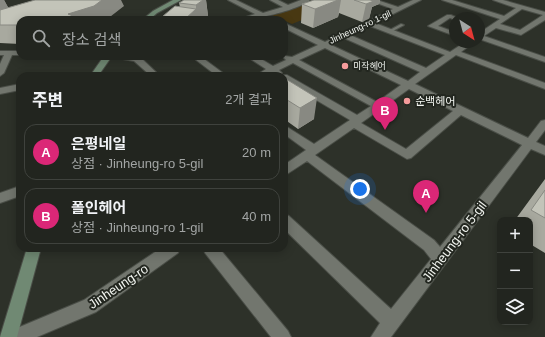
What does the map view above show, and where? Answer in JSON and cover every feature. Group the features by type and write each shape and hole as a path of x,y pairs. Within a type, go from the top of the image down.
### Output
{"main road":[{"path":"150,16 178,0"},
{"path":"97,72 105,60"},
{"path":"8,337 33,252"}],"street":[{"path":"231,0 266,16"},
{"path":"273,0 288,7"},
{"path":"255,16 268,14 307,0"},
{"path":"371,0 398,9"},
{"name":"Jinheung-ro 1-gil","path":"323,44 414,0"},
{"path":"445,0 505,18"},
{"path":"496,0 545,14"},
{"path":"485,32 521,7"},
{"path":"449,16 432,26 449,32"},
{"path":"485,26 521,33 545,17"},
{"path":"371,20 390,31 545,86"},
{"name":"Jinheung-ro 1-gil","path":"288,27 545,151"},
{"path":"343,35 427,72"},
{"path":"485,39 545,60"},
{"path":"288,58 323,44"},
{"path":"288,168 462,48"},
{"path":"0,73 4,53 16,53"},
{"path":"288,58 378,106"},
{"path":"138,60 152,72"},
{"path":"201,60 217,72"},
{"path":"256,60 276,72"},
{"path":"268,72 285,60"},
{"path":"288,79 407,155 460,110"},
{"path":"0,91 16,88"},
{"name":"Jinheung-ro 5-gil","path":"380,337 545,122"},
{"path":"288,133 310,153 429,245 441,259"},
{"path":"0,198 16,192"},
{"path":"288,224 392,322"},
{"name":"Jinheung-ro","path":"16,337 90,306 167,252"},
{"path":"213,252 282,337"}],"lane":[{"path":"390,31 402,26"}],"shaded area":[{"path":"307,2 327,10 292,24 288,22 288,16 272,15"}],"building":[{"path":"35,0 102,0 94,6 68,14 73,16 16,16 16,25 0,25 0,10"},
{"path":"184,0 203,0 196,5 179,3"},
{"path":"314,0 338,0 315,9 302,4"},
{"path":"354,0 370,0 374,1 366,4"},
{"path":"175,6 196,9 188,16 163,16"},
{"path":"288,80 317,98 300,108 288,100"},
{"path":"545,190 545,218 531,210"}],"place":[{"name":"미작헤어","path":"345,66"},
{"name":"순백헤어","path":"407,101"},
{"name":"폴인헤어","path":"385,130"},
{"name":"은평네일","path":"426,213"}]}
